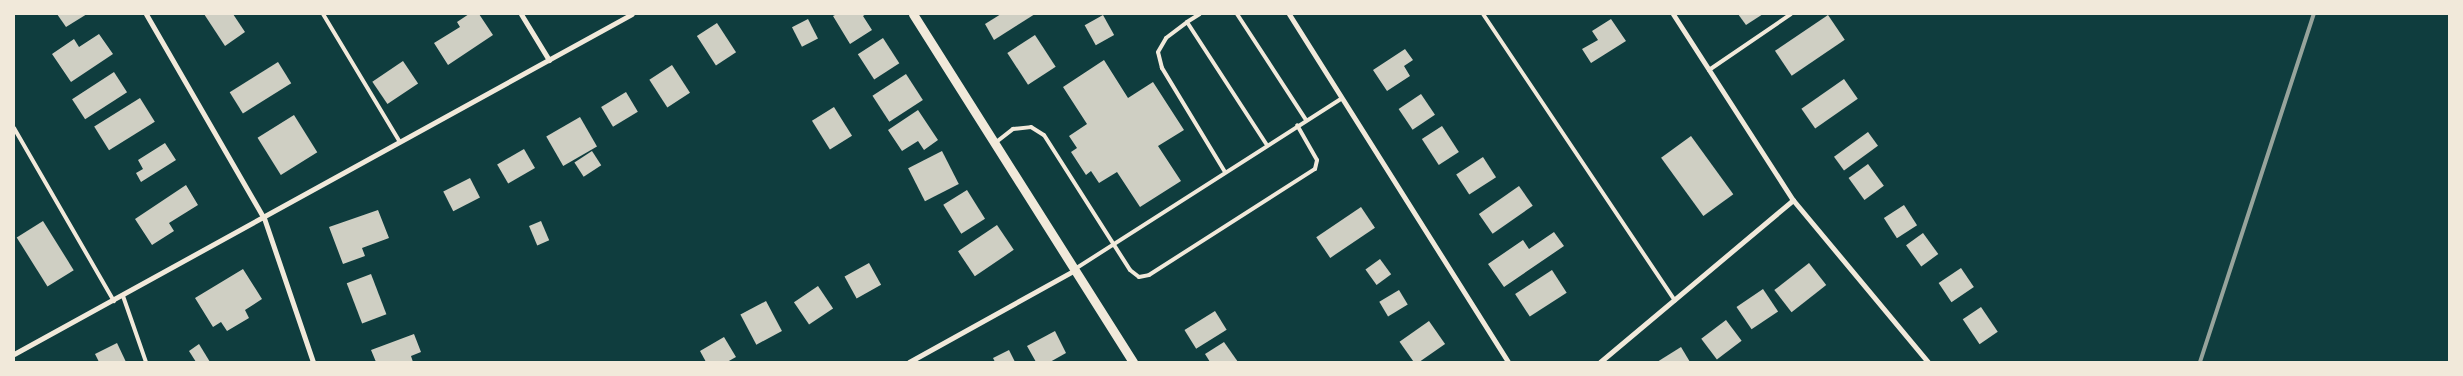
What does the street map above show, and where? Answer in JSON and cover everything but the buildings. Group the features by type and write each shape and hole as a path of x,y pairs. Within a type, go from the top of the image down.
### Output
{"street":[{"path":"146,14 264,218 313,362"},
{"path":"521,14 549,60"},
{"path":"14,354 114,301 632,14"},
{"path":"913,14 1133,362"},
{"path":"1290,14 1341,99 1508,362"},
{"path":"1673,14 1794,200 1928,362"},
{"path":"1600,362 1794,200"},
{"path":"909,362 1075,270"}],"lane":[{"path":"323,14 400,142"},
{"path":"1200,14 1166,38 1158,52 1162,68 1225,172"},
{"path":"1237,14 1306,120"},
{"path":"1482,14 1675,301"},
{"path":"1708,70 1791,14"},
{"path":"1187,22 1267,145"},
{"path":"1075,270 1297,125 1341,99"},
{"path":"995,143 1014,129 1031,126 1044,135 1130,270 1139,277 1149,276 1315,169 1317,160 1297,125"},
{"path":"14,128 114,301"},
{"path":"123,296 146,362"}],"railway":[{"path":"2200,362 2314,14"}]}
